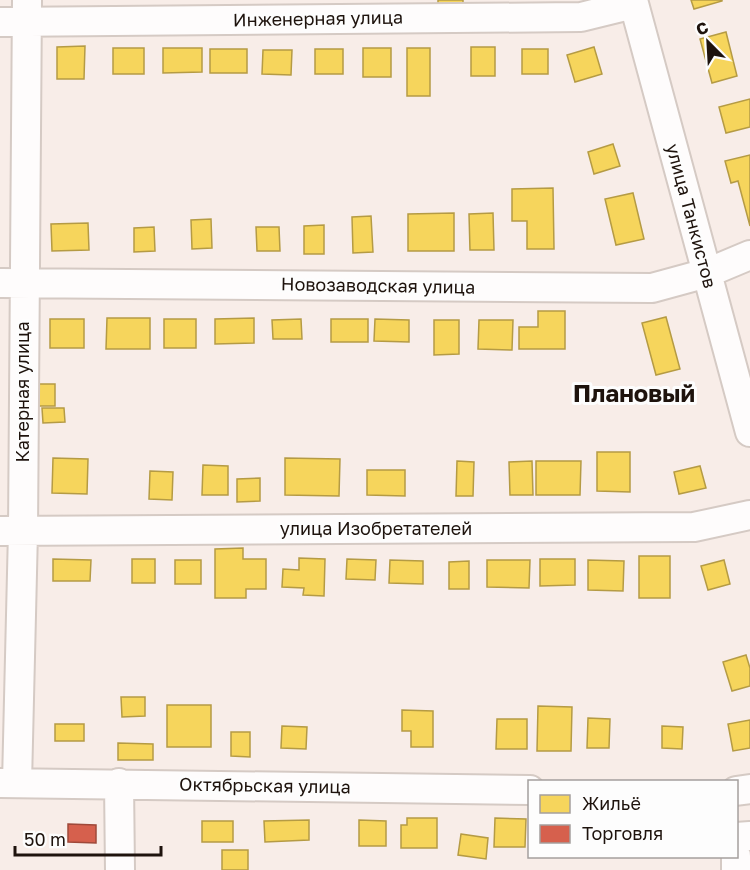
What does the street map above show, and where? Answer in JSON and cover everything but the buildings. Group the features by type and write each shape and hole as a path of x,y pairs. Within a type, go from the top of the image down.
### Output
{"street":[{"name":"Инженерная улица","path":"18,15 581,17 633,2"},
{"name":"улица Танкистов","path":"633,2 750,432"},
{"name":"Катерная улица","path":"8,783 12,283 18,15"},
{"name":"Новозаводская улица","path":"12,283 652,288 707,273 750,255"},
{"name":"улица Изобретателей","path":"11,531 694,527 750,515"},
{"name":"Октябрьская улица","path":"8,783 528,790"},
{"path":"119,783 120,870"},
{"path":"736,870 750,869"}],"district":[{"name":"Плановый","path":"634,394"}]}
